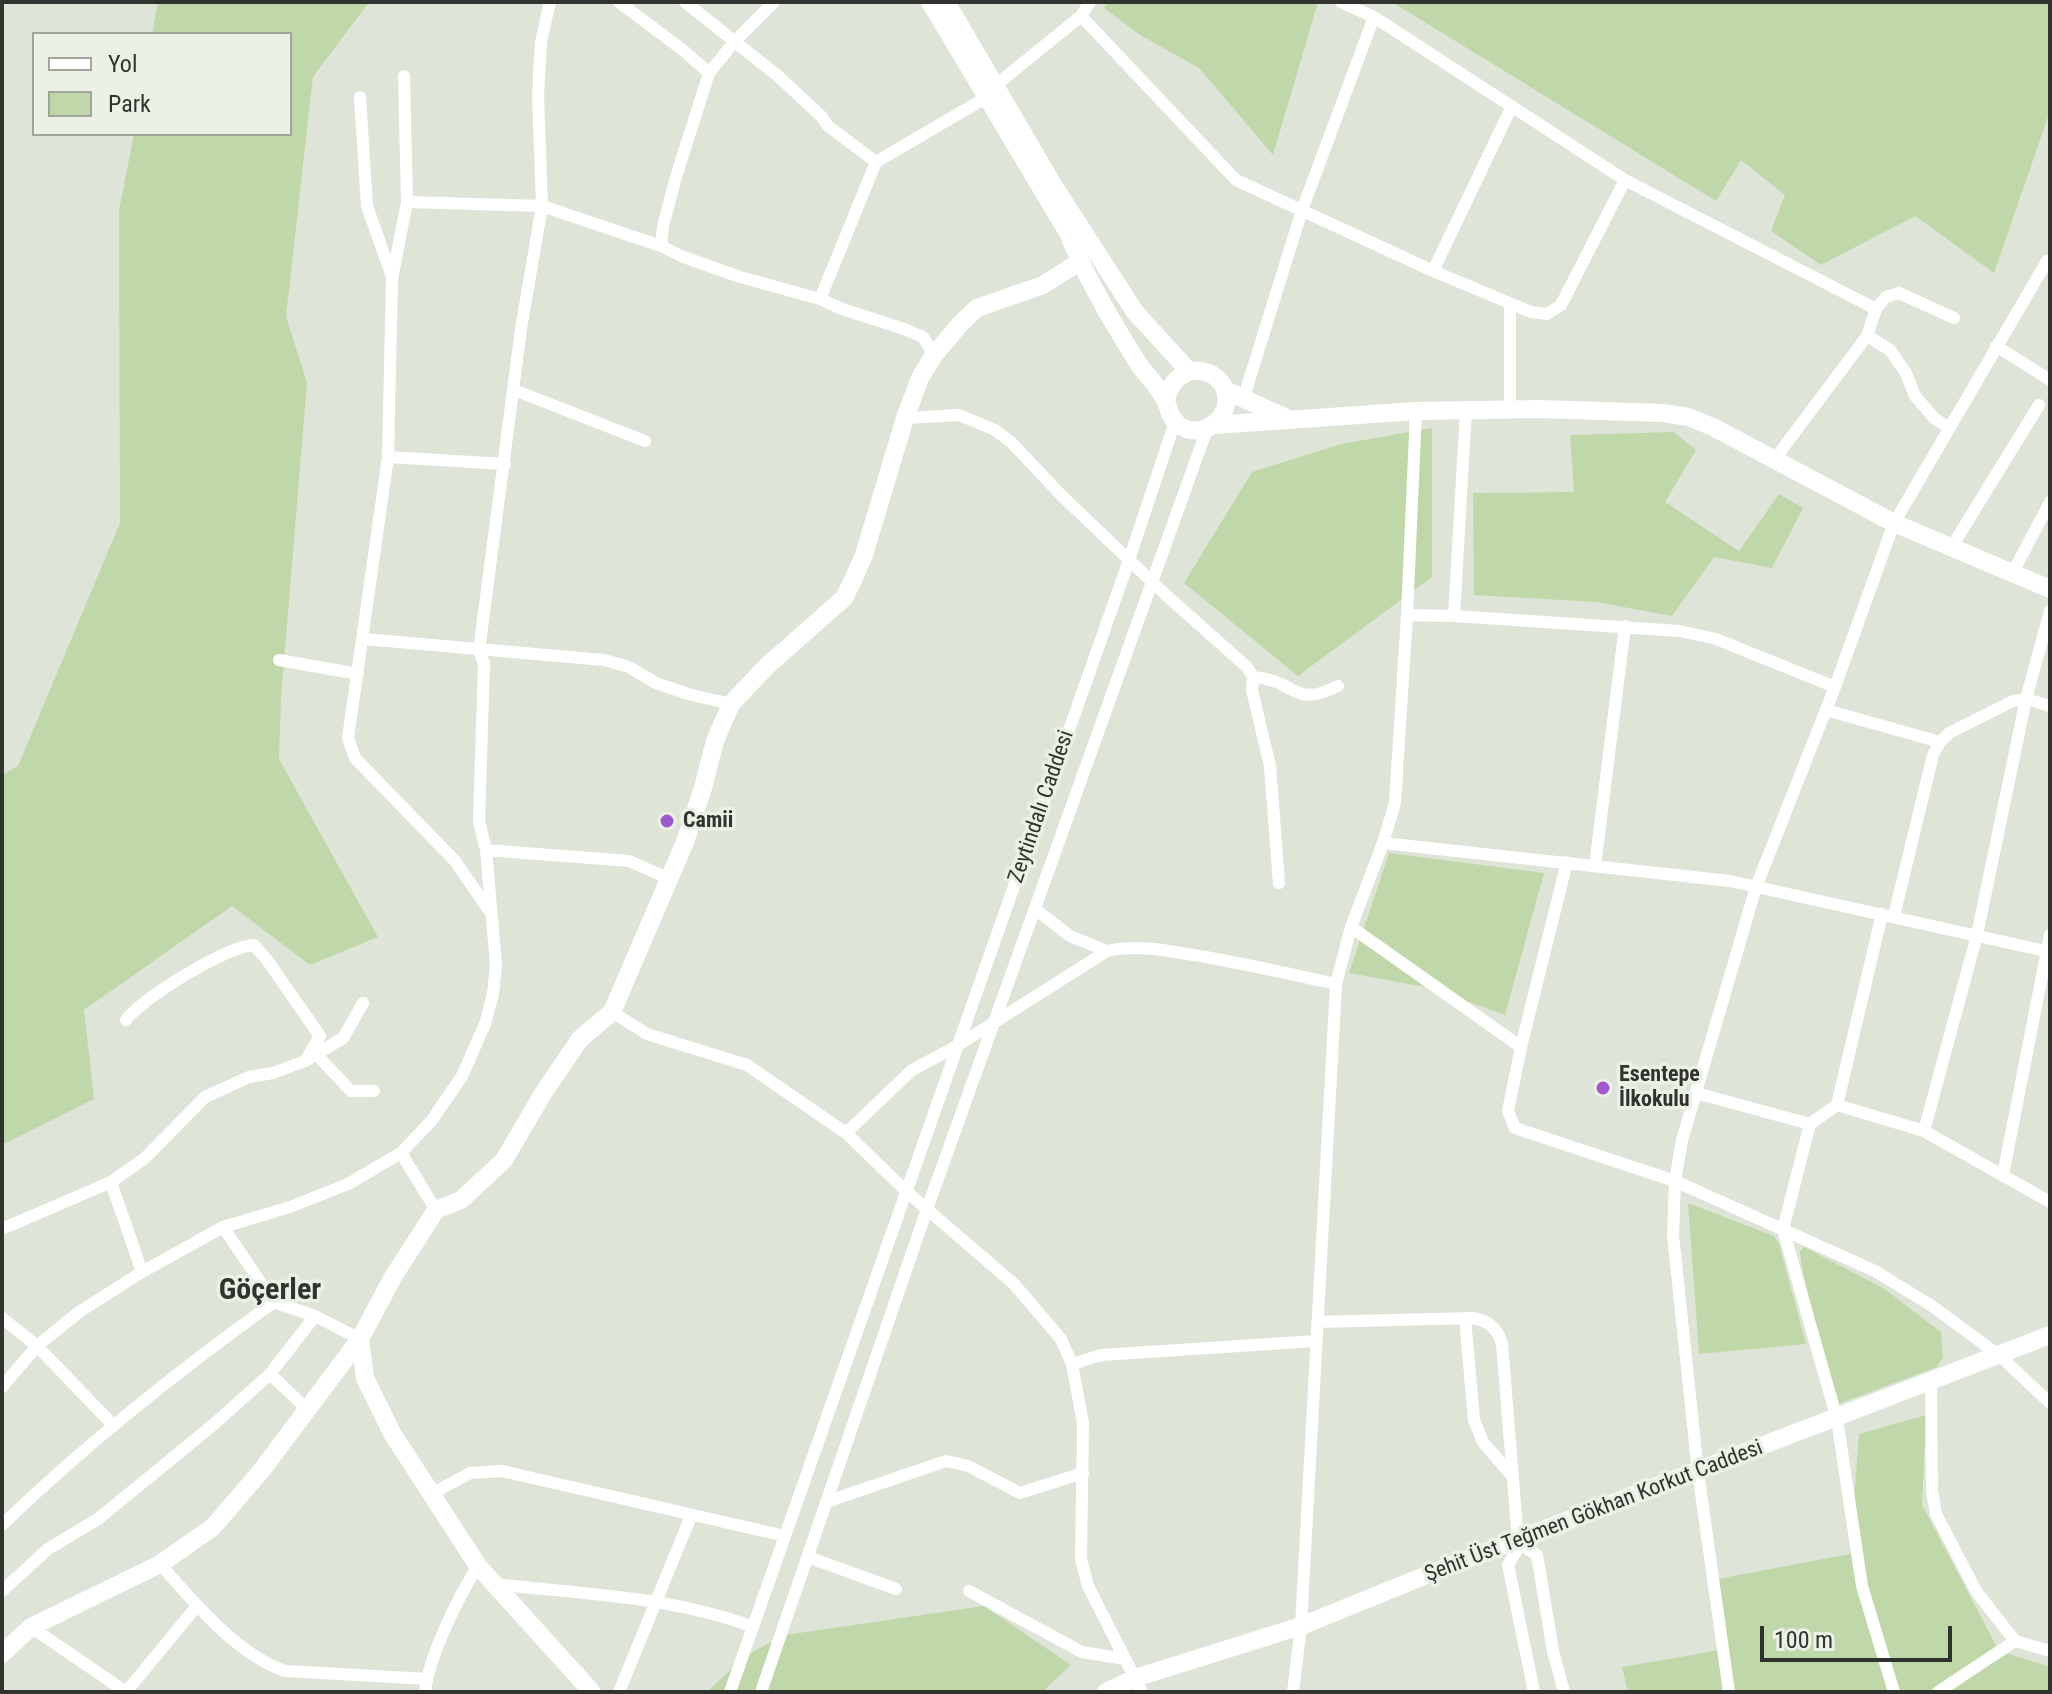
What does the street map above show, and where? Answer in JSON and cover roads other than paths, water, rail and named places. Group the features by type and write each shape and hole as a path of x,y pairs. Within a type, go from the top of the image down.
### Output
{"street":[{"path":"2,1387 37,1346 79,1312 142,1272 223,1227 290,1207 348,1184 401,1153 432,1120 462,1076 485,1024 496,965 486,850 479,821 484,663 479,651 521,329 542,206 538,95 541,42 550,2"},
{"path":"619,2 709,73"},
{"path":"685,2 778,76 828,126 876,162"},
{"path":"661,246 676,177 709,73 734,42 774,2"},
{"path":"930,2 1135,312 1189,371"},
{"path":"946,2 1068,233 1079,262 1139,364 1166,400"},
{"path":"820,299 876,162 991,91 1081,16 1090,2"},
{"path":"1341,2 1374,17 1625,180 1876,309"},
{"path":"1081,16 1236,180 1510,304 1547,314 1561,305 1625,180"},
{"path":"1244,397 1302,210 1374,17"},
{"path":"404,76 407,202 392,279 388,457 348,738 355,758 455,861 493,916"},
{"path":"360,97 367,206 392,279"},
{"path":"1433,271 1512,106"},
{"path":"407,202 542,206 661,246 740,277 820,299 923,337 934,355"},
{"path":"1729,1692 1698,1472 1673,1235 1675,1181 1682,1140 1756,887 1835,687 1894,523 2047,261 2050,266"},
{"path":"2,1654 31,1627 160,1564 213,1527 308,1410 360,1339 393,1277 436,1210 461,1200 504,1160 580,1039 612,1012 670,879 703,788 715,741 731,704 767,666 844,598 864,555 905,418 920,378 934,355 977,308 1043,285 1079,262"},
{"path":"1774,460 1867,336 1876,309 1886,297 1899,293 1954,318"},
{"path":"1510,304 1510,410"},
{"path":"1867,336 1890,350 1906,373 1915,396 1935,419 1948,427"},
{"path":"1996,346 2050,380"},
{"path":"1289,419 1225,390 1214,376 1206,372 1189,371 1177,378 1169,388 1166,400 1168,412 1175,422 1190,430 1289,419 1416,411 1663,413 1688,417 1894,523 2050,589"},
{"path":"514,390 645,441"},
{"path":"761,1692 927,1209 1153,583 1211,427 1226,408 1225,390"},
{"path":"1951,548 2039,405"},
{"path":"1454,616 1466,410"},
{"path":"1293,1692 1301,1626 1336,984 1351,927 1395,803 1416,411"},
{"path":"905,418 959,415 995,430 1011,442 1153,583 1247,667 1253,677 1252,690 1270,766 1279,883"},
{"name":"Zeytindalı Caddesi","path":"730,1692 1175,422"},
{"path":"388,457 505,464"},
{"path":"2012,574 2050,502"},
{"path":"1924,1131 1977,935 2026,699 2050,611"},
{"path":"1407,615 1680,631 1716,639 1835,687"},
{"path":"1595,866 1625,626"},
{"path":"364,639 604,660 629,667 656,683 731,704"},
{"path":"279,660 358,674"},
{"path":"1253,677 1268,678 1306,697 1338,686"},
{"path":"1894,1692 1862,1586 1837,1419 1783,1229 1810,1124 1837,1105 1933,755 1949,733 2013,701 2026,699 2050,706"},
{"path":"1826,710 1940,742"},
{"path":"1383,843 1730,881 2049,952"},
{"path":"486,850 629,861 670,879"},
{"path":"1567,862 1508,1111 1515,1128 1675,1181 1875,1271 1932,1306 2047,1394"},
{"path":"1035,909 1070,936 1107,951"},
{"path":"1351,927 1521,1047"},
{"path":"2003,1175 2050,935"},
{"path":"126,1020 135,1008 177,981 231,951 244,945 254,945 320,1036 311,1058"},
{"path":"846,1133 912,1070 957,1046 1107,951 1127,947 1157,949 1247,964 1336,984"},
{"path":"2,1229 111,1182 145,1158 205,1097 249,1077 273,1073 311,1058 343,1038 363,1003"},
{"path":"612,1012 647,1034 747,1065 846,1133 907,1192 1014,1284 1061,1339 1072,1364 1083,1423 1081,1559 1088,1586 1138,1685"},
{"path":"311,1058 351,1091 374,1091"},
{"path":"1696,1093 1810,1124"},
{"path":"1837,1105 1924,1131 2050,1202"},
{"path":"401,1153 436,1210"},
{"path":"111,1182 142,1272"},
{"path":"223,1227 274,1302 315,1316 360,1339"},
{"path":"2,1525 113,1425 187,1365 274,1302"},
{"path":"2,1591 48,1549 98,1519 155,1475 270,1374 315,1316"},
{"path":"2,1318 37,1346 113,1425"},
{"path":"1317,1322 1465,1318 1488,1323 1500,1338 1519,1542 1508,1565 1534,1692"},
{"path":"1465,1318 1474,1420 1483,1442 1513,1477"},
{"name":"Şehit Üst Teğmen Gökhan Korkut Caddesi","path":"1106,1692 1138,1685 1301,1626 2050,1335"},
{"path":"360,1339 365,1378 392,1433 478,1566 592,1692"},
{"path":"1072,1364 1101,1355 1316,1341"},
{"path":"270,1374 308,1410"},
{"path":"1931,1383 1932,1491 1936,1514 1976,1591 2015,1641 2050,1651"},
{"path":"826,1502 946,1461 968,1466 1020,1493 1083,1473"},
{"path":"433,1493 470,1473 502,1471 785,1536"},
{"path":"619,1692 691,1516"},
{"path":"1519,1542 1537,1555 1553,1651 1564,1692"},
{"path":"808,1557 896,1589"},
{"path":"160,1564 197,1606 256,1658 285,1671 426,1685 459,1599 478,1566"},
{"path":"494,1584 655,1603 730,1618 753,1627"},
{"path":"969,1591 1082,1652 1125,1659"},
{"path":"31,1627 126,1692 197,1606"},
{"path":"1938,1692 2015,1641"}],"place":[{"name":"Camii","path":"667,821"},
{"name":"Esentepe İlkokulu","path":"1603,1088"}],"district":[{"name":"Göçerler","path":"270,1291"}]}
